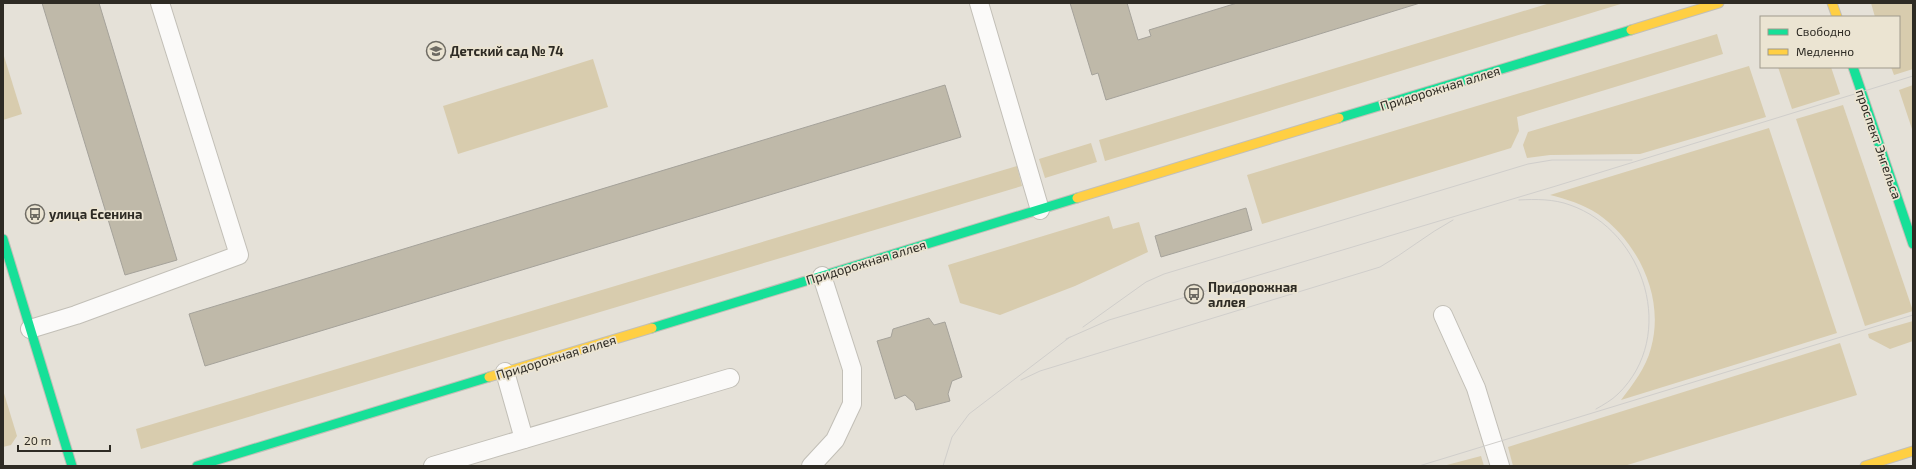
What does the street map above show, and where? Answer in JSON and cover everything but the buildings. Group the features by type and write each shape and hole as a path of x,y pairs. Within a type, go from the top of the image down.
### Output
{"street":[{"name":"Придорожная аллея","path":"197,466 1719,3"},
{"path":"1832,3 1836,16"},
{"name":"проспект Энгельса","path":"1853,68 1913,244"},
{"path":"3,239 72,466"},
{"path":"1865,466 1913,451"}],"lane":[{"path":"30,329 76,315 239,255 160,3"},
{"path":"979,3 1040,210"},
{"path":"812,466 835,440 852,404 852,369 822,276"},
{"path":"1443,315 1476,388 1500,466"},
{"path":"505,372 524,439"},
{"path":"433,466 730,378"}],"shaded area":[{"path":"1550,3 1624,3 1105,161 1099,140"},
{"path":"1871,3 1913,3 1913,69 1894,75 1891,68 1900,68 1900,16 1875,16"},
{"path":"1717,34 1723,54 1517,117 1519,131 1511,148 1262,224 1247,175"},
{"path":"3,53 22,114 3,120"},
{"path":"593,59 608,107 458,154 443,106"},
{"path":"1749,66 1766,117 1640,154 1550,155 1527,158 1523,145 1528,132"},
{"path":"1778,68 1831,68 1840,94 1792,109"},
{"path":"1913,85 1913,132 1899,90"},
{"path":"1843,105 1913,311 1865,326 1796,119"},
{"path":"1769,128 1837,333 1621,400 1642,369 1651,348 1654,329 1654,310 1651,291 1645,273 1626,240 1613,226 1592,210 1568,200 1550,195"},
{"path":"1091,143 1097,162 1045,178 1039,159"},
{"path":"1017,166 1022,186 141,449 136,429"},
{"path":"1109,216 1113,229 1139,222 1148,252 1075,286 1000,315 960,303 948,265"},
{"path":"1913,321 1913,341 1890,349 1869,338 1868,334"},
{"path":"1840,343 1857,395 1624,466 1513,466 1508,447"},
{"path":"3,390 17,436 11,445 3,447"},
{"path":"1481,456 1484,466 1443,466"}],"tram line":[{"path":"1066,339 1109,320 1556,186 1913,76"},
{"path":"1083,327 1146,282 1164,274 1528,164 1552,160 1632,160"},
{"path":"1519,200 1558,202 1570,205 1596,218 1618,237 1634,261 1645,288 1649,316 1646,344 1636,370 1618,394 1596,409"},
{"path":"1021,380 1040,371 1380,267 1453,220"},
{"path":"1419,466 1913,315"},
{"path":"943,466 952,437 969,414 1070,337"}],"traffic: fast":[{"path":"1339,118 1631,30"},
{"path":"1853,68 1913,244"},
{"path":"652,328 1077,198"},
{"path":"3,239 72,466"},
{"path":"197,466 489,377"}],"traffic: slow":[{"path":"1631,30 1719,3"},
{"path":"1832,3 1837,16"},
{"path":"1077,198 1339,118"},
{"path":"489,377 652,328"},
{"path":"1865,466 1913,451"}],"place":[{"name":"Детский сад № 74","path":"436,51"},
{"name":"улица Есенина","path":"35,214"},
{"name":"Придорожная аллея","path":"1194,294"}]}
